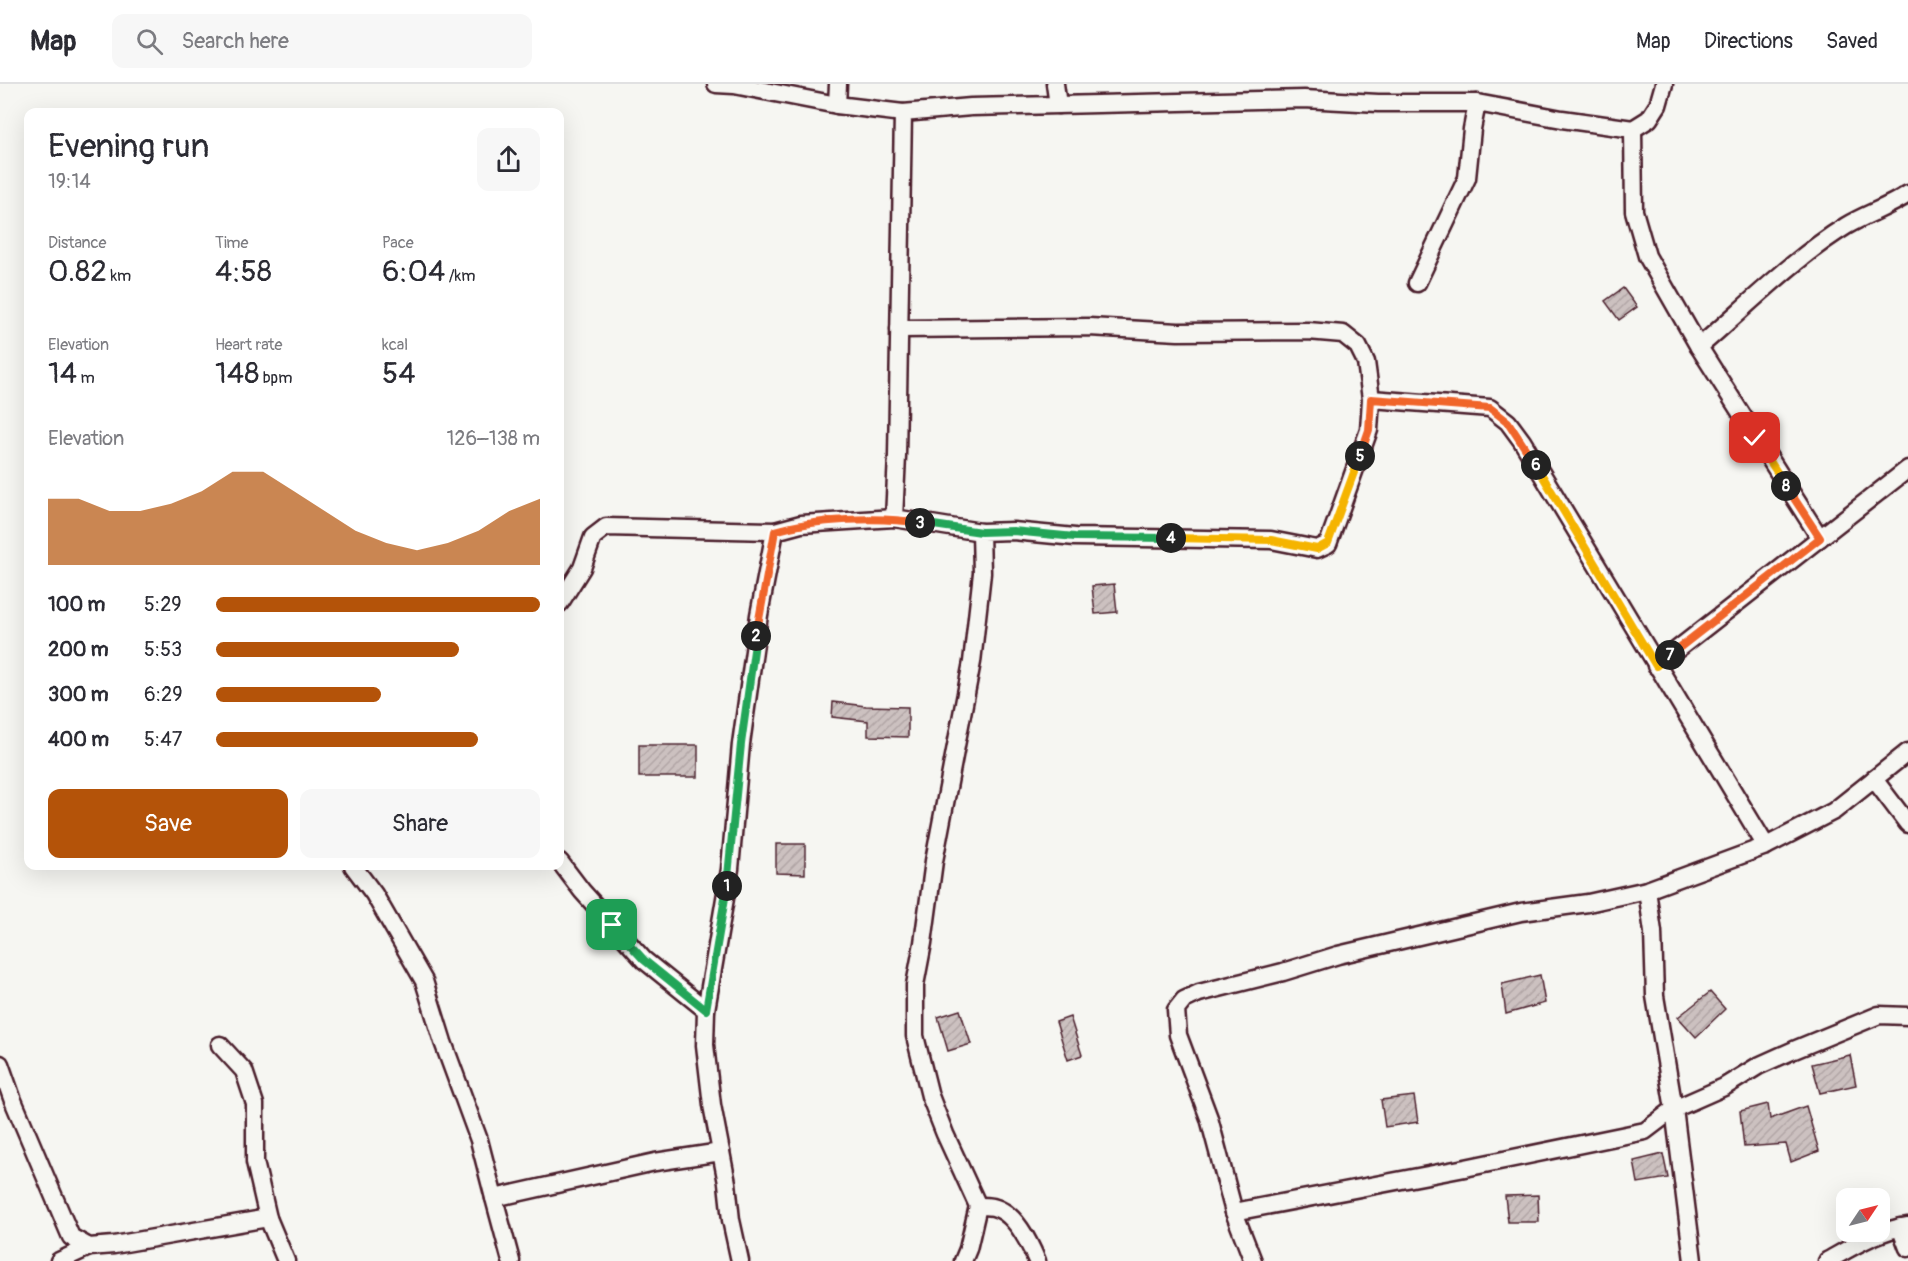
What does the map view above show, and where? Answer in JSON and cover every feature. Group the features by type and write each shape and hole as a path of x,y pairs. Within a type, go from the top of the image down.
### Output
{"street":[{"path":"717,84 734,85 837,105 903,113 972,107 1304,99 1378,103 1477,103 1562,119 1633,129 1649,119 1658,105 1664,84"},
{"path":"837,105 838,84"},
{"path":"1054,84 1058,105"},
{"path":"1417,283 1467,178 1477,103"},
{"path":"894,518 903,113"},
{"path":"1633,129 1634,211 1647,256 1699,347 1820,538"},
{"path":"1699,347 1811,251 1846,226 1896,203 1908,194"},
{"path":"564,597 582,568 593,537 599,530 606,527 775,531 801,524 894,518 981,532 1013,531 1075,537 1271,540 1317,549 1323,548 1332,534 1369,430 1371,399 1366,362 1358,345 1342,334 1308,331 1178,332 1089,327 899,329"},
{"path":"1371,399 1490,408 1508,422 1766,846"},
{"path":"1656,666 1908,469"},
{"path":"740,1261 712,1105 705,1045 706,1010 730,869 741,744 756,638 775,531"},
{"path":"963,1261 978,1206 930,1096 915,1035 915,985 934,861 972,662 982,573 981,532"},
{"path":"1253,1261 1234,1212 1209,1118 1178,1035 1176,1010 1184,1000 1199,993 1350,952 1521,912 1588,903 1647,890 1766,846 1834,811 1908,752"},
{"path":"1874,778 1908,824"},
{"path":"564,867 582,891 644,960 706,1010"},
{"path":"356,870 374,894 424,981 443,1042 479,1140 511,1261"},
{"path":"1647,890 1653,932 1655,996 1674,1109 1693,1261"},
{"path":"1234,1212 1645,1131 1674,1109 1724,1087 1758,1066 1831,1033 1879,1015 1908,1016"},
{"path":"220,1045 244,1071 255,1104 255,1162 268,1218 286,1261"},
{"path":"0,1064 12,1098 71,1237 89,1247"},
{"path":"495,1198 655,1162 721,1152"},
{"path":"978,1206 994,1207 1006,1213 1018,1226 1037,1261"},
{"path":"59,1261 89,1247 114,1245 268,1218"},
{"path":"1827,1261 1858,1243 1904,1226 1908,1248"}],"building":[{"path":"1623,288 1637,307 1619,320 1605,301"},
{"path":"1114,584 1117,612 1095,614 1092,586"},
{"path":"833,702 908,707 908,737 868,736 868,721 832,717"},
{"path":"639,745 698,745 698,777 639,777"},
{"path":"776,844 805,844 805,874 776,873"},
{"path":"1540,975 1545,1003 1506,1014 1502,984"},
{"path":"1710,992 1725,1009 1696,1037 1678,1017"},
{"path":"960,1010 971,1044 948,1051 938,1017"},
{"path":"1070,1017 1082,1055 1068,1060 1056,1022"},
{"path":"1850,1055 1856,1085 1820,1093 1812,1064"},
{"path":"1414,1096 1418,1122 1385,1127 1381,1100"},
{"path":"1768,1104 1770,1119 1806,1106 1819,1151 1791,1162 1786,1144 1744,1147 1740,1111"},
{"path":"1663,1154 1668,1178 1638,1183 1634,1161"},
{"path":"1538,1195 1539,1222 1508,1222 1505,1196"}],"route":[{"path":"612,925 644,960 706,1010 730,869 741,744 759,615 775,531 801,524 894,518 981,532 1013,531 1075,537 1271,540 1317,549 1323,548 1328,543 1347,495 1369,430 1371,399 1490,408 1508,422 1522,441 1656,666 1820,538 1755,438"}]}
